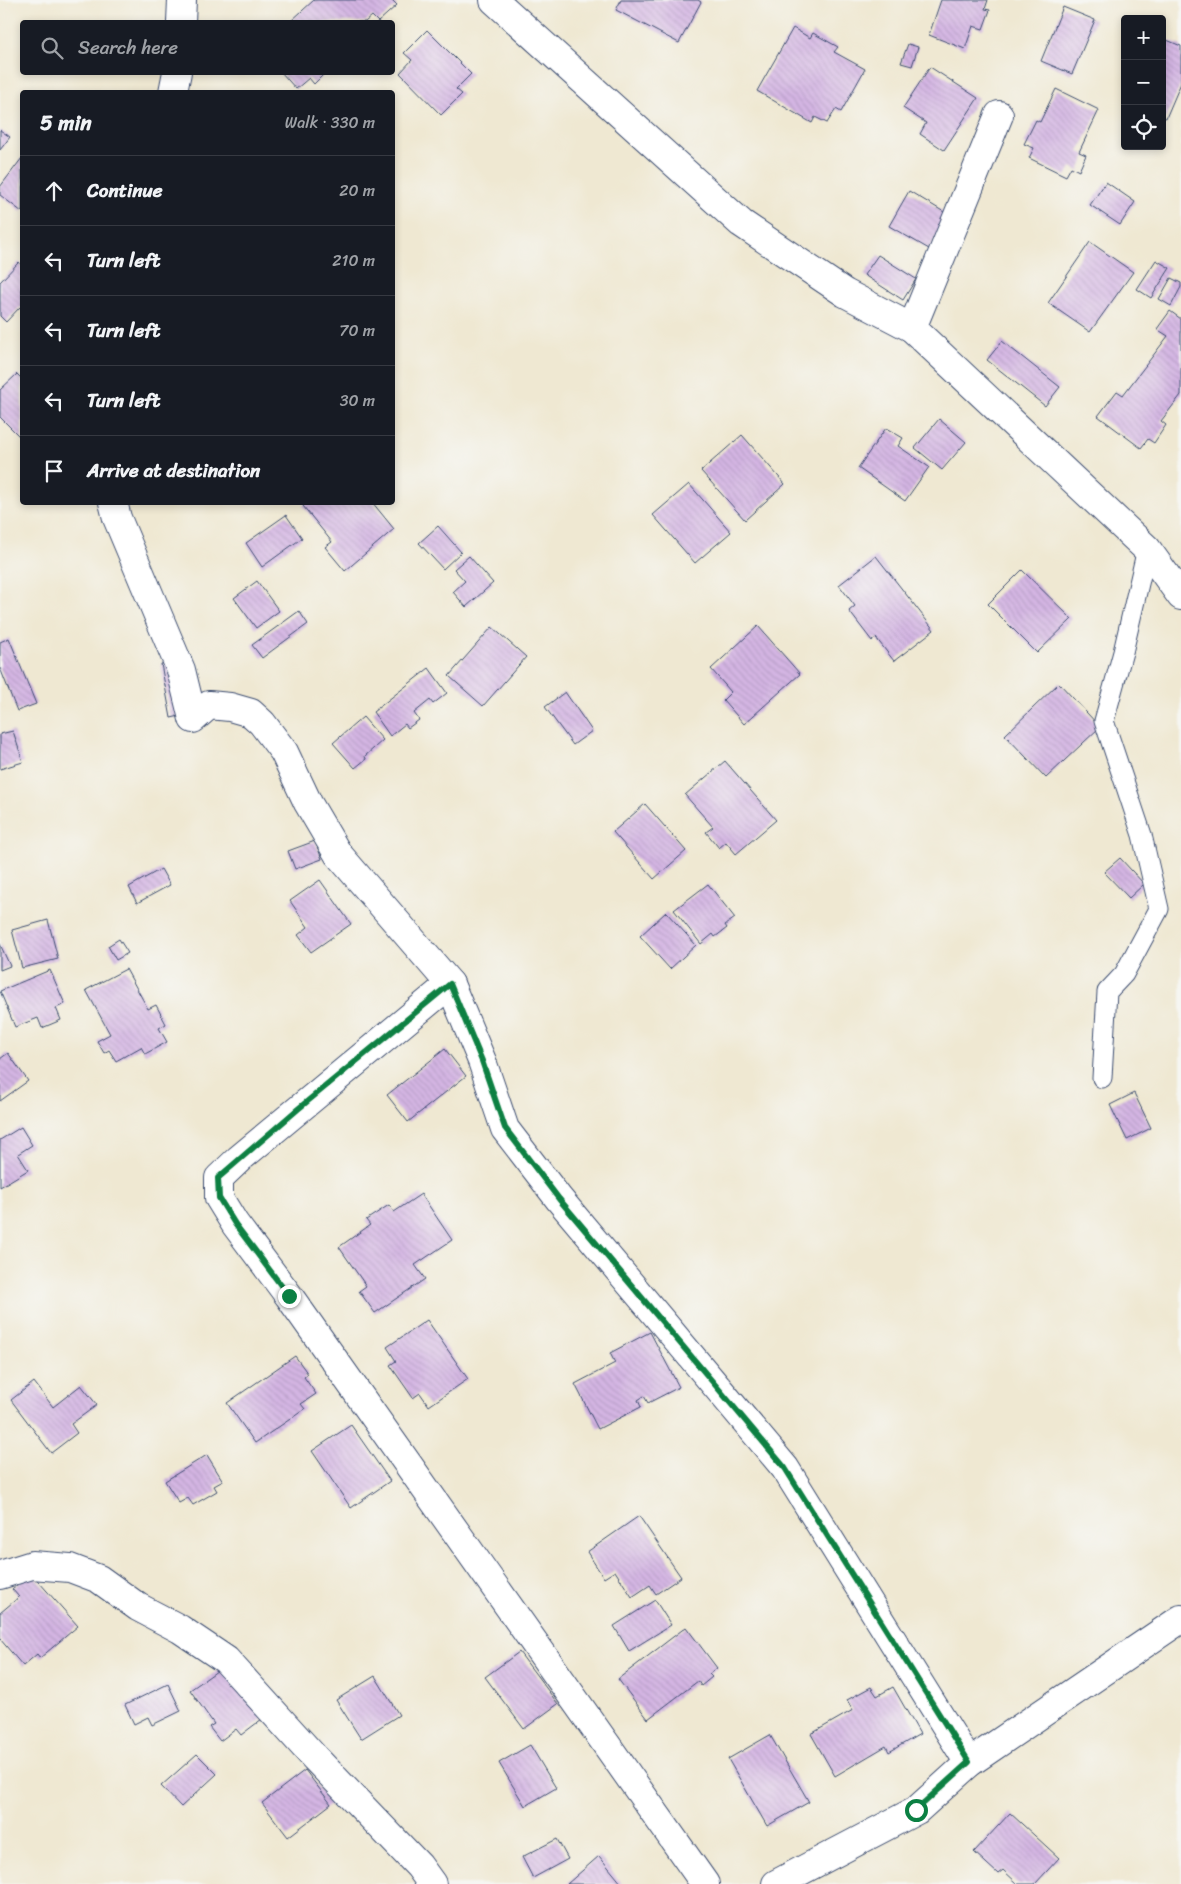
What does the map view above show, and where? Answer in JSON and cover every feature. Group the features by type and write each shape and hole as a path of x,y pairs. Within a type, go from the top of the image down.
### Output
{"street":[{"path":"182,0 182,20"},
{"path":"494,0 741,223 845,293 912,328 1147,550 1181,596"},
{"path":"173,90 176,75"},
{"path":"912,328 999,115"},
{"path":"114,505 117,518 181,670 193,719 209,705 230,707 251,713 262,723 284,752 308,803 338,854 450,984 482,1061 505,1128 559,1199 785,1468 969,1762"},
{"path":"450,984 298,1109 218,1178 219,1198 235,1224 301,1312 705,1884"},
{"path":"0,1575 32,1564 70,1568 99,1579 138,1607 180,1629 226,1660 315,1758 420,1866 432,1884"},
{"path":"776,1884 916,1810 969,1762 1181,1619"}],"lane":[{"path":"1102,1078 1107,992 1124,974 1158,908 1142,835 1104,721 1123,652 1147,550"}],"building":[{"path":"314,0 392,0 397,5 380,20 376,20 372,16 367,20 292,20"},
{"path":"621,0 698,0 701,2 679,43 616,10"},
{"path":"941,0 988,0 985,9 990,10 983,29 973,26 965,49 929,35"},
{"path":"1063,7 1095,20 1072,74 1041,61"},
{"path":"793,28 810,38 813,33 838,47 834,52 865,69 841,112 836,109 827,123 815,117 812,123 757,91"},
{"path":"427,30 471,74 456,89 462,94 441,115 400,73 412,60 404,53"},
{"path":"1166,40 1181,46 1181,83 1166,118"},
{"path":"908,44 918,47 912,66 901,63"},
{"path":"930,67 978,98 944,150 920,134 926,123 903,108"},
{"path":"284,75 323,75 314,84 309,78 296,89"},
{"path":"1056,89 1099,110 1079,152 1086,155 1079,171 1071,167 1066,176 1029,158 1034,148 1024,144 1036,120 1040,122"},
{"path":"0,130 10,137 0,150"},
{"path":"20,161 20,210 0,195 0,187"},
{"path":"1106,182 1135,202 1120,225 1090,205"},
{"path":"909,191 949,215 929,249 889,226"},
{"path":"1090,242 1133,272 1090,332 1048,303"},
{"path":"878,255 916,279 903,300 864,275"},
{"path":"1156,260 1170,268 1151,298 1137,289"},
{"path":"19,262 20,307 6,322 0,316 0,282"},
{"path":"1171,278 1181,283 1181,287 1171,306 1159,299"},
{"path":"1170,311 1181,319 1181,395 1161,421 1166,425 1154,443 1148,439 1141,448 1098,416 1117,391 1123,395 1168,336 1157,329"},
{"path":"1002,341 1060,387 1045,406 987,360"},
{"path":"17,374 20,377 20,437 0,417 0,390"},
{"path":"939,419 966,442 942,470 915,448"},
{"path":"886,428 903,438 898,446 929,467 905,501 858,468"},
{"path":"742,435 785,484 745,520 701,471"},
{"path":"689,484 731,532 695,563 653,515"},
{"path":"374,505 394,529 345,571 325,547 332,542 303,506"},
{"path":"286,515 302,538 262,567 246,543"},
{"path":"438,526 461,552 443,569 419,543"},
{"path":"469,556 493,583 466,607 453,592 465,581 454,569"},
{"path":"876,556 934,630 894,661 876,638 872,641 849,611 855,606 839,585"},
{"path":"1022,570 1072,619 1037,653 988,604"},
{"path":"257,581 279,611 256,628 234,598"},
{"path":"299,611 308,624 262,658 252,645"},
{"path":"758,626 800,674 744,724 723,700 731,692 711,669"},
{"path":"492,627 526,657 483,706 449,676"},
{"path":"9,638 36,704 17,711 0,668 0,642"},
{"path":"170,662 180,716 171,718 161,664"},
{"path":"429,668 447,693 433,704 430,700 414,713 419,720 408,728 405,724 390,736 373,712"},
{"path":"1059,683 1100,727 1046,778 1005,735"},
{"path":"565,692 592,731 573,745 545,707"},
{"path":"363,717 383,740 355,768 333,743"},
{"path":"13,731 23,762 0,769 0,734"},
{"path":"725,761 776,820 736,854 726,842 719,848 706,832 713,827 685,795"},
{"path":"645,804 686,851 654,879 613,832"},
{"path":"315,841 322,859 295,869 288,851"},
{"path":"1120,858 1144,884 1129,898 1104,872"},
{"path":"161,869 170,885 137,903 129,887"},
{"path":"320,880 351,924 311,952 298,935 308,927 290,901"},
{"path":"708,884 735,918 725,925 727,928 715,937 713,934 701,944 674,910"},
{"path":"666,912 696,945 670,969 640,936"},
{"path":"48,920 58,959 22,968 12,930"},
{"path":"119,939 128,953 116,960 108,946"},
{"path":"0,944 10,966 0,970"},
{"path":"126,969 148,1009 156,1005 166,1024 159,1028 167,1042 145,1054 141,1047 116,1061 109,1050 104,1053 97,1041 110,1034 86,990"},
{"path":"50,970 65,1004 56,1008 61,1020 42,1028 38,1018 15,1027 0,991"},
{"path":"445,1049 466,1076 408,1122 387,1095"},
{"path":"8,1053 28,1081 0,1101 0,1059"},
{"path":"1134,1093 1151,1128 1127,1140 1110,1105"},
{"path":"21,1127 32,1145 18,1154 28,1170 0,1187 0,1140"},
{"path":"421,1194 452,1240 415,1265 425,1279 375,1313 359,1291 366,1286 339,1247 370,1225 366,1220 389,1205 394,1212"},
{"path":"427,1320 468,1379 429,1406 420,1393 413,1398 390,1365 396,1361 387,1347"},
{"path":"650,1332 679,1387 648,1403 644,1396 638,1400 641,1407 598,1429 575,1384 615,1363 610,1353"},
{"path":"295,1356 308,1374 304,1377 316,1394 301,1404 305,1409 255,1443 227,1403"},
{"path":"34,1382 53,1407 81,1385 97,1405 71,1424 77,1433 51,1453 11,1400"},
{"path":"351,1425 390,1481 351,1508 312,1451"},
{"path":"207,1455 223,1481 214,1486 217,1491 193,1505 188,1498 179,1503 165,1481"},
{"path":"639,1516 681,1577 656,1594 650,1585 632,1597 615,1571 604,1578 587,1552"},
{"path":"31,1573 78,1626 40,1658 37,1654 23,1666 0,1639 0,1613 19,1597 12,1589"},
{"path":"655,1600 671,1625 629,1651 614,1626"},
{"path":"686,1627 717,1668 709,1674 712,1677 701,1686 698,1681 648,1719 618,1679"},
{"path":"519,1652 558,1704 524,1729 485,1677"},
{"path":"224,1666 262,1719 241,1735 236,1729 220,1741 209,1727 214,1724 190,1690"},
{"path":"375,1676 399,1715 361,1739 336,1700"},
{"path":"168,1684 181,1711 152,1725 148,1717 134,1724 125,1705"},
{"path":"871,1687 877,1696 893,1687 920,1734 889,1752 886,1746 835,1776 811,1734 853,1710 847,1700"},
{"path":"770,1735 809,1802 767,1826 728,1759"},
{"path":"530,1745 556,1788 525,1806 499,1763"},
{"path":"197,1754 217,1774 181,1807 161,1786"},
{"path":"305,1770 331,1804 288,1837 262,1803"},
{"path":"1010,1813 1059,1858 1035,1884 1018,1884 1003,1870 998,1874 974,1852"},
{"path":"557,1839 568,1859 533,1878 522,1857"},
{"path":"599,1856 622,1884 567,1884"}],"route":[{"path":"289,1296 235,1224 219,1198 218,1178 298,1109 450,984 482,1061 505,1128 559,1199 785,1468 969,1762 916,1810"}]}
